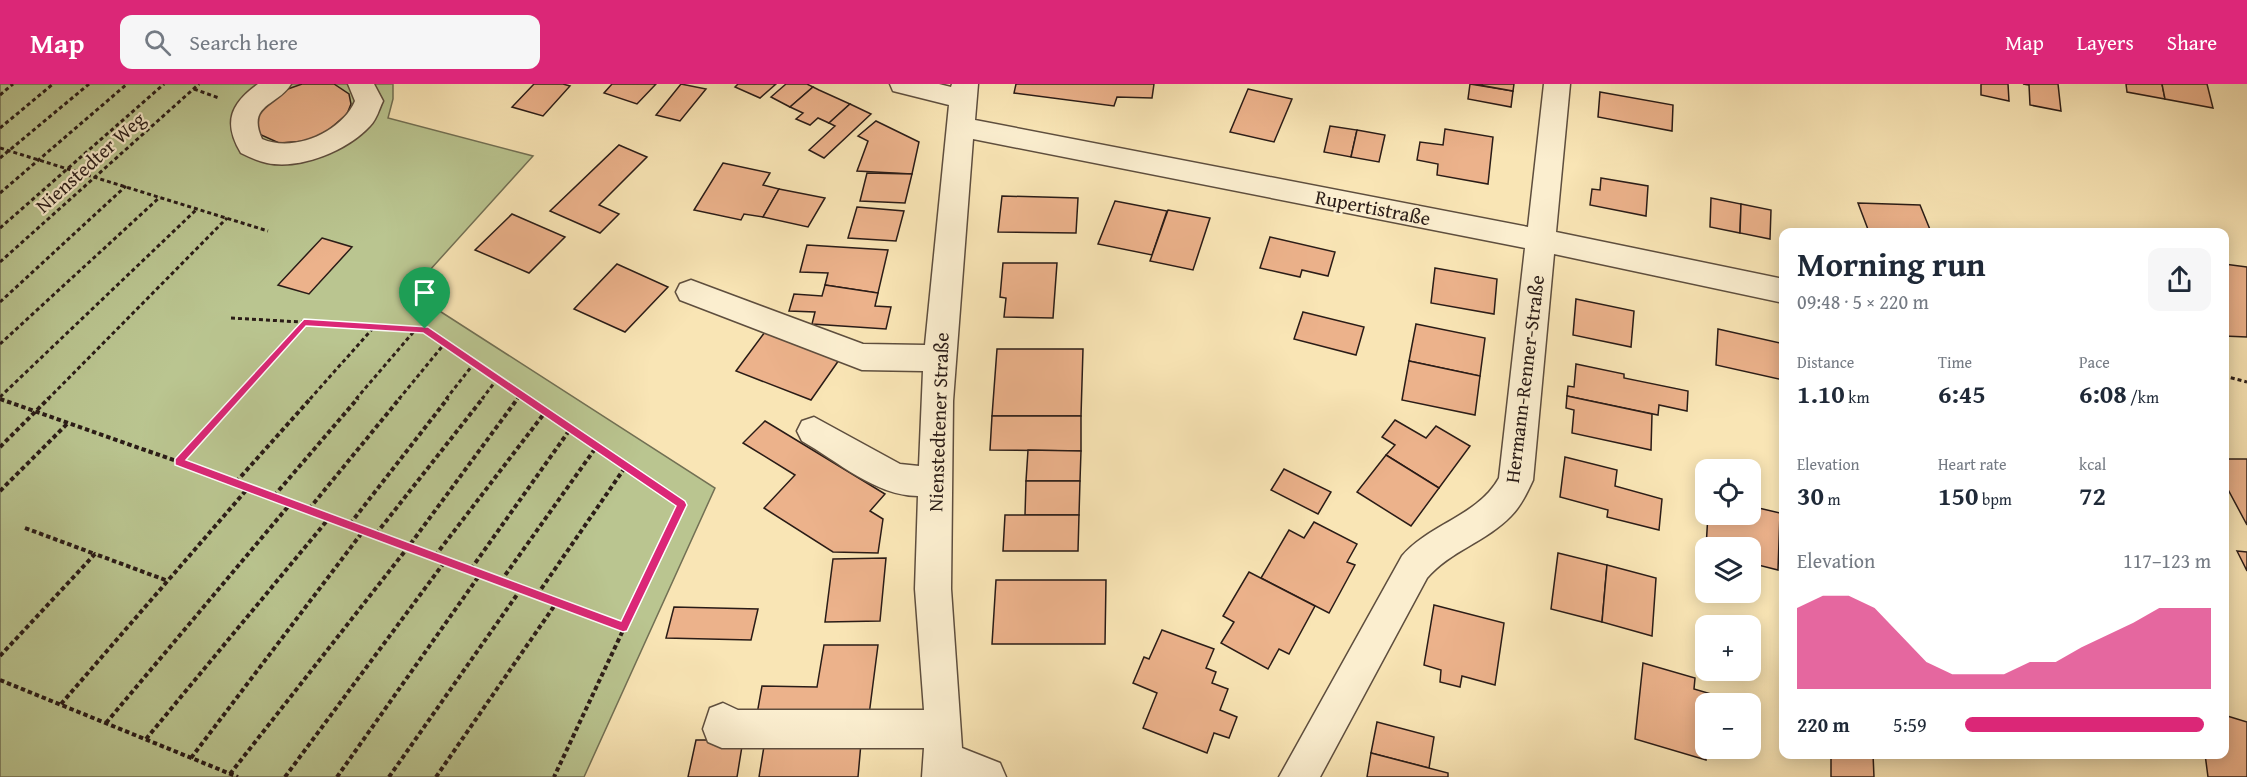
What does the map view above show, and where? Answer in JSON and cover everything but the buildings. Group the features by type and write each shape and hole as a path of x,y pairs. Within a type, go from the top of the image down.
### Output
{"street":[{"path":"278,84 258,98 248,109 242,123 243,135 250,145 264,152 282,154 320,147 350,130 366,108 367,97 361,84"},
{"name":"Rupertistraße","path":"903,84 963,104 1003,134 1779,290"},
{"name":"Hermann-Renner-Straße","path":"1299,777 1405,582 1419,563 1454,536 1490,515 1510,495 1516,480 1539,240 1557,84"},
{"name":"Nienstedtener Straße","path":"943,755 933,589 935,481 939,358 963,104"},
{"path":"691,292 862,357 939,358"},
{"path":"814,431 892,477 908,481 935,481"},
{"path":"723,721 722,729 943,755 986,777"}],"path":[{"path":"0,95 14,84"},
{"path":"0,128 53,84"},
{"path":"0,158 89,84"},
{"path":"0,193 127,84"},
{"path":"0,228 164,84"},
{"name":"Nienstedter Weg","path":"0,262 199,84"},
{"path":"0,148 268,231"},
{"path":"0,302 126,186"},
{"path":"0,344 160,197"},
{"path":"198,208 0,398 236,482 623,627"},
{"path":"0,447 228,218"},
{"path":"231,318 425,329 681,505 554,777"},
{"path":"179,462 304,322"},
{"path":"236,482 374,326"},
{"path":"274,496 416,329"},
{"path":"309,509 445,343"},
{"path":"350,524 475,362"},
{"path":"2229,377 2247,382"},
{"path":"376,534 498,378"},
{"path":"230,774 409,546 521,393"},
{"path":"435,556 546,411"},
{"path":"0,491 68,423"},
{"path":"471,569 572,428"},
{"path":"501,581 597,446"},
{"path":"537,595 626,466"},
{"path":"61,704 249,487"},
{"path":"106,723 291,503"},
{"path":"146,739 330,517"},
{"path":"25,528 168,581"},
{"path":"191,758 364,530"},
{"path":"0,656 95,554"},
{"path":"285,777 446,560"},
{"path":"337,777 481,573"},
{"path":"389,777 521,589"},
{"path":"436,777 557,602"},
{"path":"0,680 238,777"}],"green space":[{"path":"0,84 393,84 393,99 388,118 533,156 410,292 715,488 584,777 0,777"}],"route":[{"path":"304,322 425,329 681,505 623,627 179,462 304,322"}]}
